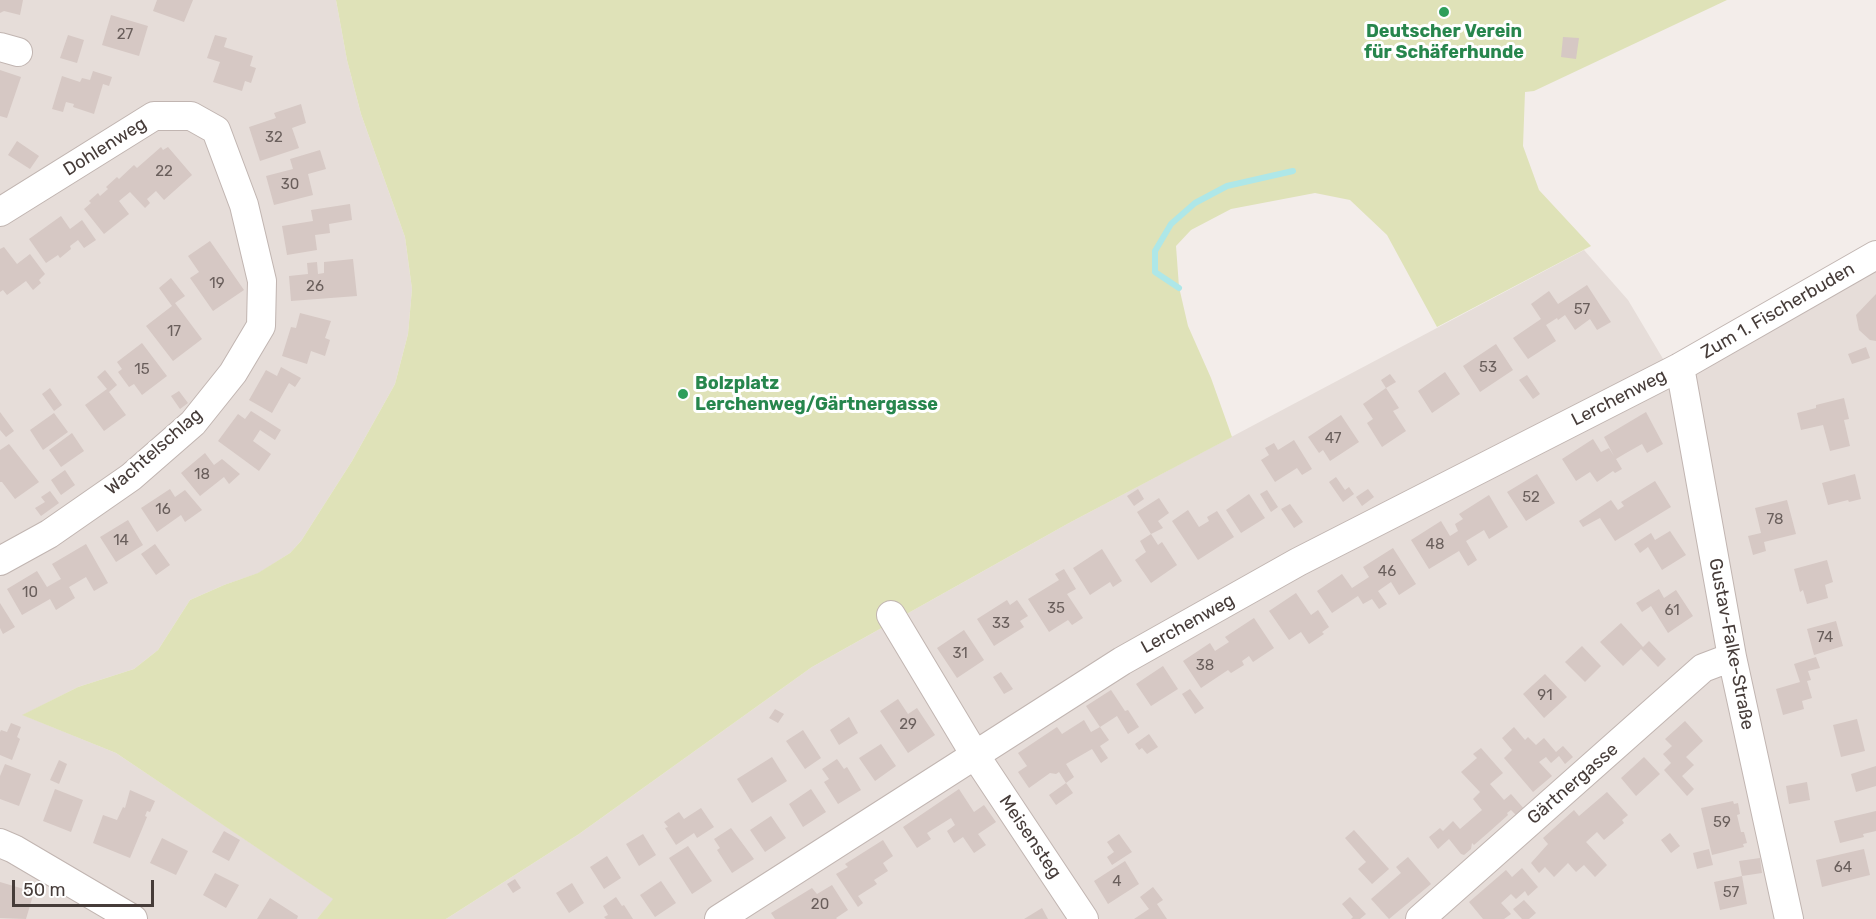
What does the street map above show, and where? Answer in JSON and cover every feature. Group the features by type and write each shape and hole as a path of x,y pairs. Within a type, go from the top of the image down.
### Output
{"street":[{"name":"Dohlenweg","path":"0,212 154,117 191,116 216,130"},
{"name":"Wachtelschlag","path":"0,561 49,534 131,477 193,423 233,373 261,326 262,281 244,205 216,130"},
{"name":"Zum 1. Fischerbuden","path":"1680,367 1876,255"},
{"name":"Gustav-Falke-Straße","path":"1680,367 1732,657 1789,919"},
{"name":"Lerchenweg","path":"719,919 1122,661 1298,562 1680,367"},
{"name":"Meisensteg","path":"891,615 975,755 1084,919"},
{"name":"Gärtnergasse","path":"1420,919 1703,668 1732,657"},
{"path":"0,843 133,919"}],"shaded area":[{"path":"0,0 336,0 347,60 361,114 405,237 412,289 408,334 395,384 352,461 301,541 290,553 259,573 190,600 158,650 134,669 78,687 23,715 116,753 334,899 317,919 0,919"},
{"path":"1584,250 1628,300 1678,384 1876,268 1876,919 446,919 579,834 812,667 1069,523"}],"green space":[{"path":"336,0 1727,0 1534,91 1525,92 1523,146 1539,190 1591,246 1437,327 1387,235 1350,200 1315,193 1231,209 1191,230 1176,246 1179,287 1188,326 1211,378 1232,437 1069,523 812,667 579,834 446,919 317,919 333,899 116,753 22,715 78,687 134,669 158,650 190,600 258,573 290,553 301,541 352,461 395,384 408,334 412,289 405,237 361,114 347,60"}],"building":[{"path":"0,0 23,0 20,15 4,11 0,13"},
{"path":"157,0 193,0 184,22 153,11"},
{"path":"111,15 148,26 139,56 102,45"},
{"path":"68,35 84,40 77,63 60,58"},
{"path":"215,35 227,38 224,47 253,56 250,66 256,68 251,83 245,81 242,91 213,82 220,62 207,58"},
{"path":"1563,37 1579,38 1576,59 1561,57"},
{"path":"0,70 21,77 7,118 0,116"},
{"path":"93,71 112,77 109,86 103,84 94,114 73,107 74,104 66,102 63,112 52,109 62,76 80,82 82,78 90,80"},
{"path":"301,104 306,123 292,128 299,148 260,161 249,127 276,118 274,113"},
{"path":"17,141 39,156 30,169 8,155"},
{"path":"161,147 163,150 168,147 192,175 164,200 156,191 147,199 150,203 145,208 130,192 119,201 129,214 104,234 84,209 91,203 89,201 98,193 100,196 117,177 119,179 134,165 137,168"},
{"path":"320,150 326,169 308,174 313,195 274,205 266,176 293,169 290,159"},
{"path":"350,204 352,220 329,224 330,233 315,235 317,250 287,255 282,226 313,221 311,210"},
{"path":"61,216 70,229 82,220 96,240 84,248 78,240 60,258 58,255 46,263 29,239"},
{"path":"210,241 244,290 213,311 190,278 199,272 188,256"},
{"path":"4,247 17,264 30,254 45,274 39,280 41,283 33,290 26,281 7,295 3,290 0,292 0,249"},
{"path":"353,259 357,296 291,301 289,276 308,274 307,263 317,262 318,274 324,273 324,262"},
{"path":"171,278 185,296 175,303 202,339 173,361 146,326 172,306 159,288"},
{"path":"1587,285 1611,322 1597,330 1590,319 1575,330 1565,315 1558,320 1557,318 1546,325 1556,341 1528,359 1513,338 1541,319 1531,304 1549,291 1558,304"},
{"path":"1876,294 1876,341 1870,340 1859,330 1856,315"},
{"path":"300,313 331,321 325,338 330,340 325,356 311,351 307,364 282,356 291,327 296,328"},
{"path":"142,343 167,376 142,395 134,384 129,387 118,372 122,369 117,362"},
{"path":"1496,344 1513,370 1480,392 1463,366"},
{"path":"1866,347 1870,358 1852,364 1848,354"},
{"path":"281,367 301,378 295,387 289,383 272,413 249,400 266,370 277,376"},
{"path":"105,370 117,385 109,392 126,415 104,431 85,405 107,389 97,377"},
{"path":"1445,372 1460,394 1432,413 1418,391"},
{"path":"1390,374 1396,382 1386,388 1381,380"},
{"path":"1527,375 1540,394 1533,399 1519,380"},
{"path":"50,388 62,405 54,411 42,394"},
{"path":"1386,388 1399,408 1393,411 1406,431 1382,447 1367,423 1373,419 1363,404"},
{"path":"179,391 188,403 180,409 171,396"},
{"path":"1844,398 1849,419 1844,420 1850,446 1830,451 1823,425 1801,430 1797,413 1816,408 1816,405"},
{"path":"251,411 281,430 275,440 260,430 253,441 271,454 259,471 218,441 238,414 245,419"},
{"path":"0,412 14,431 6,437 0,430"},
{"path":"1646,412 1663,444 1647,453 1642,444 1626,453 1616,459 1622,469 1615,473 1613,471 1597,482 1590,472 1576,481 1562,459 1593,439 1601,452 1609,448 1614,456 1604,437"},
{"path":"54,413 68,432 43,450 30,430"},
{"path":"1341,415 1359,442 1330,461 1323,450 1319,453 1308,437"},
{"path":"72,433 84,451 61,467 49,450"},
{"path":"1294,440 1312,469 1302,475 1297,468 1275,482 1261,460 1269,455 1265,448 1274,443 1278,450"},
{"path":"9,444 39,482 15,499 0,482 0,450"},
{"path":"205,453 214,465 222,459 240,474 229,484 224,477 200,496 181,473"},
{"path":"65,470 75,485 61,495 51,480"},
{"path":"1537,474 1555,503 1526,521 1507,492"},
{"path":"1855,474 1861,499 1828,505 1822,483"},
{"path":"1336,477 1345,490 1349,487 1354,494 1343,502 1329,482"},
{"path":"1655,481 1671,507 1615,541 1600,518 1583,527 1579,521 1611,500 1618,510 1624,506 1621,502"},
{"path":"170,489 175,497 185,490 202,510 185,522 181,515 157,532 141,508"},
{"path":"1138,489 1144,499 1134,506 1127,496"},
{"path":"1368,489 1374,497 1362,506 1356,497"},
{"path":"1267,490 1278,507 1271,512 1260,494"},
{"path":"50,491 59,503 41,516 35,508 45,502 41,497"},
{"path":"1249,494 1265,518 1241,533 1226,510"},
{"path":"1489,495 1508,527 1489,539 1484,530 1466,541 1477,560 1468,566 1459,551 1429,569 1411,540 1441,521 1450,536 1458,531 1455,524 1463,519 1459,514"},
{"path":"1159,498 1169,513 1158,521 1163,528 1151,534 1137,512"},
{"path":"1787,500 1796,534 1764,542 1766,551 1753,555 1748,536 1761,533 1755,508"},
{"path":"1290,504 1303,522 1294,528 1281,509"},
{"path":"1188,510 1199,527 1209,521 1207,517 1217,511 1234,537 1198,560 1172,521"},
{"path":"128,520 143,545 116,562 100,537"},
{"path":"1670,531 1686,555 1662,570 1648,547 1640,553 1634,544 1651,533 1655,540"},
{"path":"1151,534 1158,545 1162,542 1177,565 1151,583 1135,560 1146,552 1140,541"},
{"path":"86,544 108,583 94,591 86,577 69,587 75,598 56,610 50,599 22,615 7,589 37,571 47,587 61,579 52,564"},
{"path":"155,544 170,565 156,575 141,554"},
{"path":"1393,548 1416,584 1399,595 1391,582 1378,591 1387,604 1379,609 1372,599 1363,604 1358,596 1332,613 1317,591 1342,574 1352,588 1369,577 1363,567"},
{"path":"1102,549 1122,581 1113,587 1110,582 1090,595 1073,568"},
{"path":"1827,560 1833,582 1825,585 1828,598 1807,604 1803,590 1800,592 1794,569"},
{"path":"1064,569 1076,589 1067,594 1083,618 1072,625 1068,620 1049,632 1028,599 1059,580 1055,574"},
{"path":"1659,589 1664,598 1676,590 1693,616 1668,633 1651,606 1642,612 1636,603"},
{"path":"1296,593 1311,615 1318,610 1329,627 1322,632 1324,634 1309,644 1301,632 1289,640 1269,611"},
{"path":"1007,600 1010,605 1017,600 1028,616 1020,621 1024,627 994,646 977,619"},
{"path":"0,603 15,627 3,634 0,628"},
{"path":"1254,618 1274,648 1253,662 1249,656 1242,661 1244,665 1231,673 1228,670 1201,688 1183,661 1210,643 1215,651 1229,642 1225,637"},
{"path":"1836,621 1843,646 1814,655 1807,629"},
{"path":"1621,623 1643,647 1649,641 1666,659 1658,667 1641,649 1623,666 1600,642"},
{"path":"964,630 984,660 957,678 937,648"},
{"path":"1582,646 1601,666 1585,682 1565,662"},
{"path":"1816,657 1820,668 1808,671 1811,680 1807,681 1812,698 1802,701 1804,709 1783,715 1776,689 1800,682 1794,664"},
{"path":"1163,666 1178,689 1151,706 1136,684"},
{"path":"1001,672 1013,689 1004,694 993,677"},
{"path":"1545,674 1567,697 1544,718 1523,694"},
{"path":"1190,689 1204,708 1195,714 1182,694"},
{"path":"1111,690 1139,727 1128,734 1117,716 1100,727 1086,706"},
{"path":"898,699 908,714 917,708 935,735 908,753 880,711"},
{"path":"775,709 784,714 778,723 769,718"},
{"path":"849,717 858,733 839,745 830,730"},
{"path":"1857,719 1865,751 1841,757 1833,725"},
{"path":"1084,720 1091,732 1100,727 1109,740 1100,746 1108,758 1101,763 1092,749 1066,764 1074,777 1066,783 1059,772 1050,773 1029,788 1018,772 1027,766 1018,753 1057,727 1062,734"},
{"path":"1685,721 1703,741 1686,757 1694,765 1682,776 1694,789 1687,796 1664,770 1671,763 1663,754 1672,746 1665,739"},
{"path":"11,723 21,727 17,737 20,739 12,760 0,755 0,732 1,730 7,732"},
{"path":"1514,727 1525,740 1528,737 1536,745 1544,738 1556,752 1563,746 1573,757 1565,764 1559,756 1551,763 1546,757 1539,762 1552,776 1533,792 1504,758 1512,750 1502,738"},
{"path":"803,730 821,758 805,769 786,741"},
{"path":"1149,734 1158,747 1147,754 1142,748 1139,750 1135,744"},
{"path":"881,744 896,766 875,781 859,758"},
{"path":"1481,748 1503,773 1490,784 1504,800 1511,794 1525,810 1518,817 1511,810 1474,845 1472,843 1471,849 1464,855 1449,839 1438,849 1429,837 1440,828 1443,831 1453,821 1460,829 1482,810 1473,799 1480,792 1461,772 1477,758 1473,754"},
{"path":"772,757 787,781 752,803 737,779"},
{"path":"1644,757 1660,774 1636,796 1621,778"},
{"path":"837,759 844,769 847,767 861,790 838,804 824,782 829,779 822,769"},
{"path":"59,760 67,764 59,784 50,780"},
{"path":"5,764 31,774 19,806 0,799 0,776"},
{"path":"1876,766 1876,786 1856,792 1851,774"},
{"path":"1807,782 1810,800 1789,804 1786,786"},
{"path":"1066,783 1073,793 1056,805 1049,795"},
{"path":"55,789 83,800 71,832 43,821"},
{"path":"811,789 826,812 803,827 789,804"},
{"path":"959,789 974,812 984,805 996,822 978,834 986,845 974,853 963,837 954,843 947,831 955,825 951,818 927,833 931,839 917,848 903,827"},
{"path":"130,790 155,801 150,812 147,811 145,816 147,817 130,858 93,843 103,815 117,820 123,807 125,808"},
{"path":"1607,792 1628,815 1622,820 1624,823 1604,840 1597,832 1586,842 1607,865 1595,877 1584,865 1576,872 1568,863 1554,877 1545,867 1539,873 1531,863 1548,844 1543,838 1574,810 1579,816"},
{"path":"1733,801 1734,804 1738,803 1740,814 1737,815 1741,832 1744,832 1747,843 1743,844 1744,847 1712,855 1701,808"},
{"path":"701,808 714,827 697,838 694,833 676,845 665,828 668,827 664,822 679,812 684,819"},
{"path":"1876,811 1876,831 1863,834 1864,837 1840,843 1834,821"},
{"path":"771,816 786,838 765,852 750,830"},
{"path":"731,828 754,859 732,873 717,850 720,848 714,839"},
{"path":"1354,830 1389,869 1372,884 1358,869 1366,862 1345,838"},
{"path":"224,831 240,840 229,861 212,852"},
{"path":"1670,833 1680,846 1671,853 1661,840"},
{"path":"643,834 656,855 639,866 626,844"},
{"path":"1119,834 1132,852 1112,865 1107,857 1114,852 1107,842"},
{"path":"162,838 188,851 176,875 150,863"},
{"path":"883,840 893,856 883,863 888,871 874,880 877,884 858,896 863,903 858,907 836,874 848,867 845,864"},
{"path":"688,846 712,881 692,894 669,858"},
{"path":"1709,849 1713,865 1697,869 1693,853"},
{"path":"1864,849 1870,875 1822,887 1816,860"},
{"path":"607,856 621,878 604,889 590,867"},
{"path":"1408,857 1431,884 1389,919 1371,899 1401,873 1396,867"},
{"path":"1760,858 1762,873 1742,876 1739,861"},
{"path":"1125,861 1139,884 1108,904 1094,881"},
{"path":"1522,868 1538,887 1528,896 1525,891 1516,899 1511,894 1501,903 1511,914 1504,919 1483,919 1469,902 1506,870 1512,877"},
{"path":"215,873 239,885 226,908 203,895"},
{"path":"1742,876 1747,904 1720,910 1714,882"},
{"path":"515,879 521,888 513,893 507,884"},
{"path":"661,881 676,903 655,917 640,895"},
{"path":"0,882 34,892 26,919 0,918"},
{"path":"572,883 584,903 569,913 556,893"},
{"path":"832,885 848,910 837,919 775,919 771,913 812,888 817,894"},
{"path":"1153,887 1163,900 1157,904 1167,919 1134,919 1149,909 1140,897"},
{"path":"616,897 633,919 606,919 604,917 608,915 603,906"},
{"path":"1350,897 1366,914 1360,919 1351,919 1353,917 1342,904"},
{"path":"270,898 298,916 297,919 257,919"},
{"path":"1524,900 1536,913 1529,919 1522,919 1513,909"},
{"path":"1042,908 1048,919 1024,919"}],"waterway":[{"path":"1179,288 1155,272 1155,251 1171,224 1195,203 1227,186 1293,171"}],"place":[{"name":"Deutscher Verein für Schäferhunde","path":"1444,12"},
{"name":"Bolzplatz Lerchenweg/Gärtnergasse","path":"683,394"}]}
